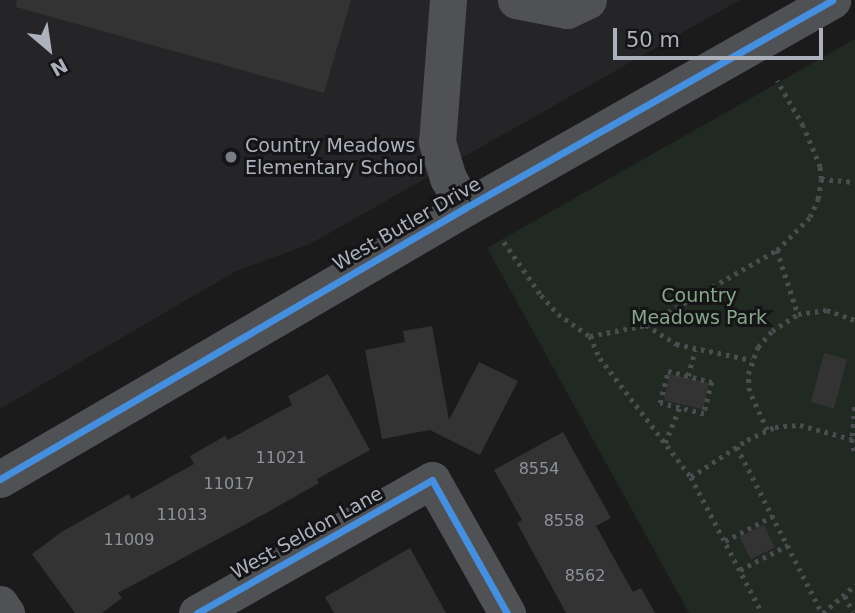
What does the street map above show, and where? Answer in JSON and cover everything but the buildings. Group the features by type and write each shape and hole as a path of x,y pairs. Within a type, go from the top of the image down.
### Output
{"street":[{"path":"448,0 437,142 448,178 465,208"},
{"path":"516,0 567,10 588,0"},
{"name":"West Butler Drive","path":"0,479 465,208 832,0"},
{"name":"West Seldon Lane","path":"197,613 432,480 507,613"},
{"path":"0,604 6,613"}],"path":[{"path":"590,336 646,325 777,250 810,217 821,179 813,146 777,81"},
{"path":"821,179 855,182"},
{"path":"504,242 541,295 558,314 590,336 600,358 691,477 762,613"},
{"path":"777,250 798,314"},
{"path":"767,430 749,391 748,374 751,360 772,331 798,314 827,310 855,320"},
{"path":"646,325 660,337 695,350 751,360"},
{"path":"688,376 695,350"},
{"path":"668,371 712,382 704,414 678,408 660,404 668,371"},
{"path":"855,407 852,439 855,455"},
{"path":"665,443 678,408"},
{"path":"691,477 737,446 767,430 800,425 852,439"},
{"path":"737,446 822,613 855,585"},
{"path":"725,541 773,516"},
{"path":"740,570 788,545"},
{"path":"845,596 853,613"}],"shaded area":[{"name":"Country Meadows Elementary School","path":"0,0 740,0 310,244 236,271 0,409"}],"green space":[{"name":"Country Meadows Park","path":"855,39 855,613 689,613 487,248"}],"cycle path":[{"path":"0,479 465,208 832,0"},
{"path":"197,613 432,480 507,613"}],"place":[{"name":"Country Meadows Elementary School","path":"231,157"}]}
